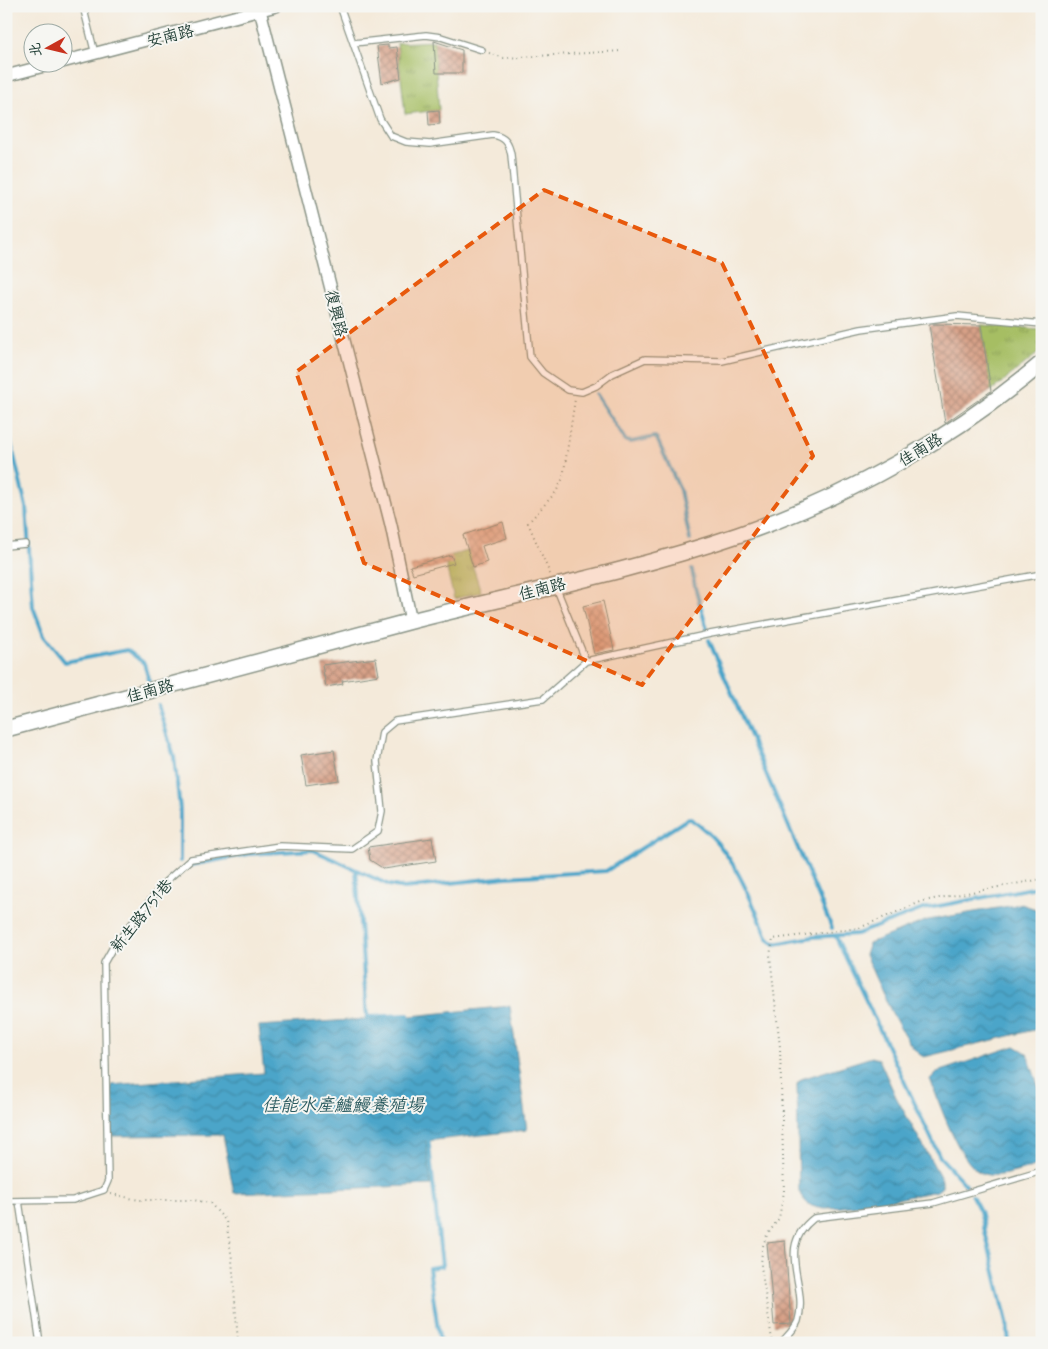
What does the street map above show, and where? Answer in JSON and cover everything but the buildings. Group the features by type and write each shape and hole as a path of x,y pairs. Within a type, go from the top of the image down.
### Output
{"street":[{"name":"安南路","path":"72,59 276,6"},
{"name":"復興路","path":"260,9 388,515 411,621"},
{"name":"安南路","path":"6,76 22,72"},
{"name":"佳南路","path":"6,729 411,621 683,553 740,534 843,492 899,463 981,411 1042,363"}],"lane":[{"path":"83,6 95,54"},
{"path":"340,6 380,119 391,136 406,142 430,144 492,135 501,136 507,141 511,155 530,357 543,373 568,390 582,392 596,386 612,374 646,359 722,361 861,329 957,316 1042,324"},
{"path":"354,43 426,35 441,37 482,50"},
{"path":"6,546 25,544"},
{"path":"555,585 586,662 710,634 1042,574"},
{"name":"新生路751巷","path":"104,1190 108,1181 104,962 113,947 165,882 191,860 280,846 352,849 378,831 382,811 377,761 382,732 394,721 543,699 586,662"},
{"path":"782,1343 797,1323 800,1311 794,1260 798,1235 803,1226 814,1218 933,1203 1042,1171"},
{"path":"6,1201 73,1200 104,1190"},
{"path":"20,1201 40,1343"}],"path":[{"path":"482,50 504,58 621,51"},
{"path":"555,585 528,524 556,492 563,478 576,392"},
{"path":"772,1343 761,1266 762,1249 766,1237 779,1218 784,1192 780,1047 770,946 773,939 859,928 923,901 1042,879"},
{"path":"104,1190 116,1196 139,1200 193,1200 210,1203 226,1221 232,1259 238,1343"}],"highlighted area":[{"path":"544,190 722,263 813,456 642,685 364,563 296,372"}],"green space":[{"path":"434,41 439,110 405,114 397,43"},
{"path":"981,325 1042,329 1042,350 991,391"},
{"path":"468,551 481,592 454,599 444,557"}],"water":[{"path":"1021,904 1036,909 1042,927 1042,1028 924,1057 908,1041 883,995 865,955 869,943 928,920"},
{"name":"佳能水産鱸鰻養殖場","path":"510,1006 527,1130 426,1141 431,1185 234,1193 223,1135 111,1136 111,1085 264,1073 259,1026 411,1016"},
{"path":"1015,1046 1027,1053 1042,1097 1042,1164 1003,1175 988,1175 981,1173 973,1167 965,1157 944,1116 930,1079 937,1072"},
{"path":"872,1057 879,1059 896,1097 942,1180 942,1187 937,1191 893,1200 840,1207 812,1206 805,1201 799,1191 797,1084 801,1079"}],"waterway":[{"path":"596,395 626,441 631,442 655,437 657,439 680,490 690,540"},
{"path":"6,422 26,507 33,607 44,636 65,662 127,650 144,663 149,680"},
{"path":"692,570 707,629"},
{"path":"709,640 832,928"},
{"path":"158,705 174,757 180,809 180,861"},
{"path":"191,865 249,854 313,850 389,885 404,888 506,877 606,871 689,818 704,829 727,856 746,888 768,939 775,944 813,937 857,934 923,909 1042,886"},
{"path":"356,870 367,1017 408,1015 409,1021"},
{"path":"836,937 940,1157 966,1185"},
{"path":"428,1137 442,1266 429,1268 440,1343"},
{"path":"972,1196 980,1211 1007,1322 1009,1343"}]}
